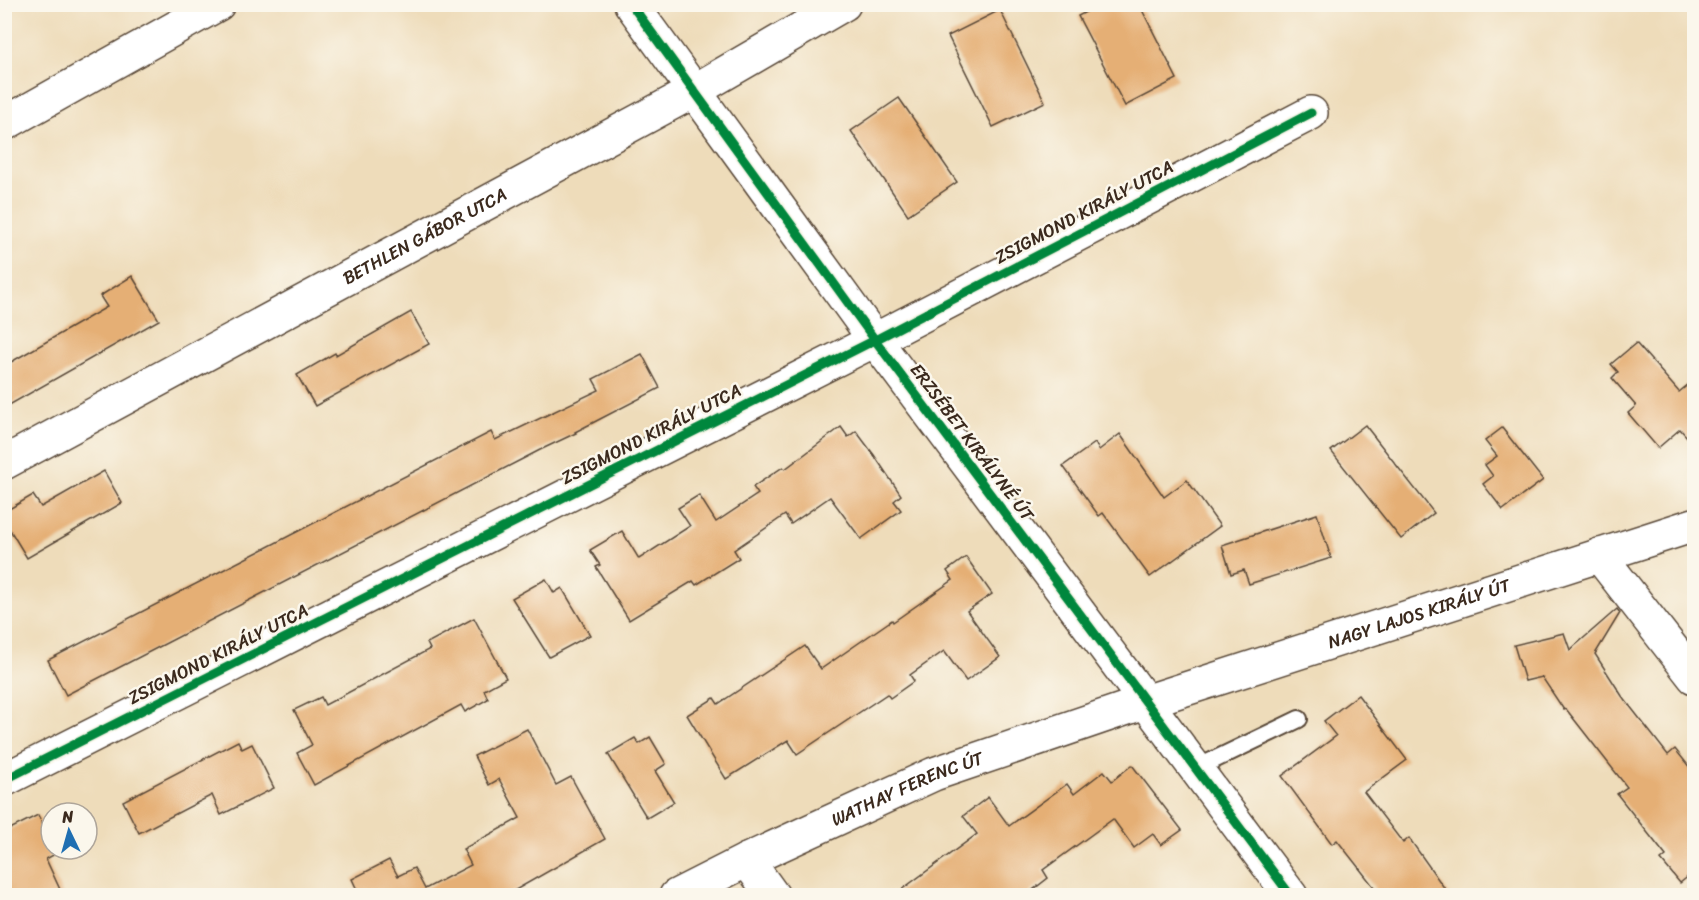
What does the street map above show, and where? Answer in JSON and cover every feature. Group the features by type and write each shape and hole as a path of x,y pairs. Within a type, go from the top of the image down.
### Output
{"street":[{"path":"4,124 218,4"},
{"name":"ERZSÉBET KIRÁLYNÉ ÚT","path":"631,4 875,340 1291,896"},
{"name":"BETHLEN GÁBOR UTCA","path":"4,463 693,90 844,4"},
{"name":"ZSIGMOND KIRÁLY UTCA","path":"4,780 875,340 1311,113"},
{"name":"NAGY LAJOS KIRÁLY ÚT","path":"1145,702 1695,525"},
{"path":"1599,555 1695,677"},
{"name":"WATHAY FERENC ÚT","path":"676,896 747,860 934,774 1145,702"},
{"path":"747,860 773,896"}],"lane":[{"path":"1195,769 1299,718"}],"building":[{"path":"1101,4 1139,4 1177,79 1125,106 1078,16"},
{"path":"1000,10 1045,102 993,127 948,36"},
{"path":"899,98 957,182 908,215 851,131"},
{"path":"132,276 159,320 4,408 4,366 107,307 100,296"},
{"path":"411,312 429,344 315,406 297,375"},
{"path":"1636,343 1679,392 1695,379 1695,446 1680,429 1658,448 1628,413 1636,406 1612,378 1618,372 1611,364"},
{"path":"642,354 660,388 66,695 48,660 491,432 495,440 599,390 593,379"},
{"path":"1365,425 1434,513 1401,539 1331,451"},
{"path":"841,427 848,437 856,431 874,455 901,495 894,501 901,510 861,539 830,497 791,524 785,515 734,550 739,558 696,585 693,581 629,620 596,567 600,565 590,550 622,531 639,559 690,526 678,508 699,495 716,522 758,494 753,487 783,467 785,469"},
{"path":"1502,428 1543,480 1503,510 1483,484 1493,476 1485,465 1497,456 1485,441"},
{"path":"1120,434 1164,497 1187,480 1220,526 1150,577 1103,513 1099,516 1063,466 1095,443 1099,450"},
{"path":"104,471 122,503 27,558 4,520 4,512 33,495 41,507"},
{"path":"1317,514 1331,558 1249,584 1244,570 1231,574 1222,545"},
{"path":"966,557 992,594 967,611 1000,657 966,681 944,651 910,675 914,681 890,698 887,694 797,754 788,740 726,779 687,715 714,698 718,704 805,646 821,669 953,580 947,571"},
{"path":"546,579 554,593 562,588 590,635 549,657 512,598"},
{"path":"1617,609 1620,613 1595,654 1622,696 1668,755 1675,749 1695,774 1695,871 1680,883 1661,860 1666,856 1617,794 1627,787 1566,709 1564,710 1542,677 1525,681 1514,645 1564,633 1570,650"},
{"path":"474,618 506,678 484,690 488,699 465,712 461,705 314,785 297,753 312,745 294,710 321,697 325,705 430,649 427,643"},
{"path":"1358,695 1407,760 1364,792 1403,843 1409,838 1450,896 1381,896 1337,840 1332,844 1282,776 1336,736 1324,721"},
{"path":"527,729 556,785 571,777 605,839 505,896 360,896 352,879 389,860 398,876 414,868 425,889 471,865 463,849 520,818 499,779 489,785 474,756"},
{"path":"650,737 666,764 655,771 674,802 647,818 608,754 635,738 639,744"},
{"path":"238,741 242,749 252,744 274,788 221,815 212,795 139,833 123,801"},
{"path":"1132,765 1182,830 1161,845 1153,834 1134,848 1113,819 1043,870 1048,878 1025,896 893,896 977,834 963,816 988,797 1009,826 1067,784 1074,794 1104,771 1112,781"},
{"path":"38,815 39,861 47,861 63,896 4,896 4,832"}],"cycle path":[{"path":"631,4 875,340 1291,896"},
{"path":"4,780 875,340 1311,113"}]}
